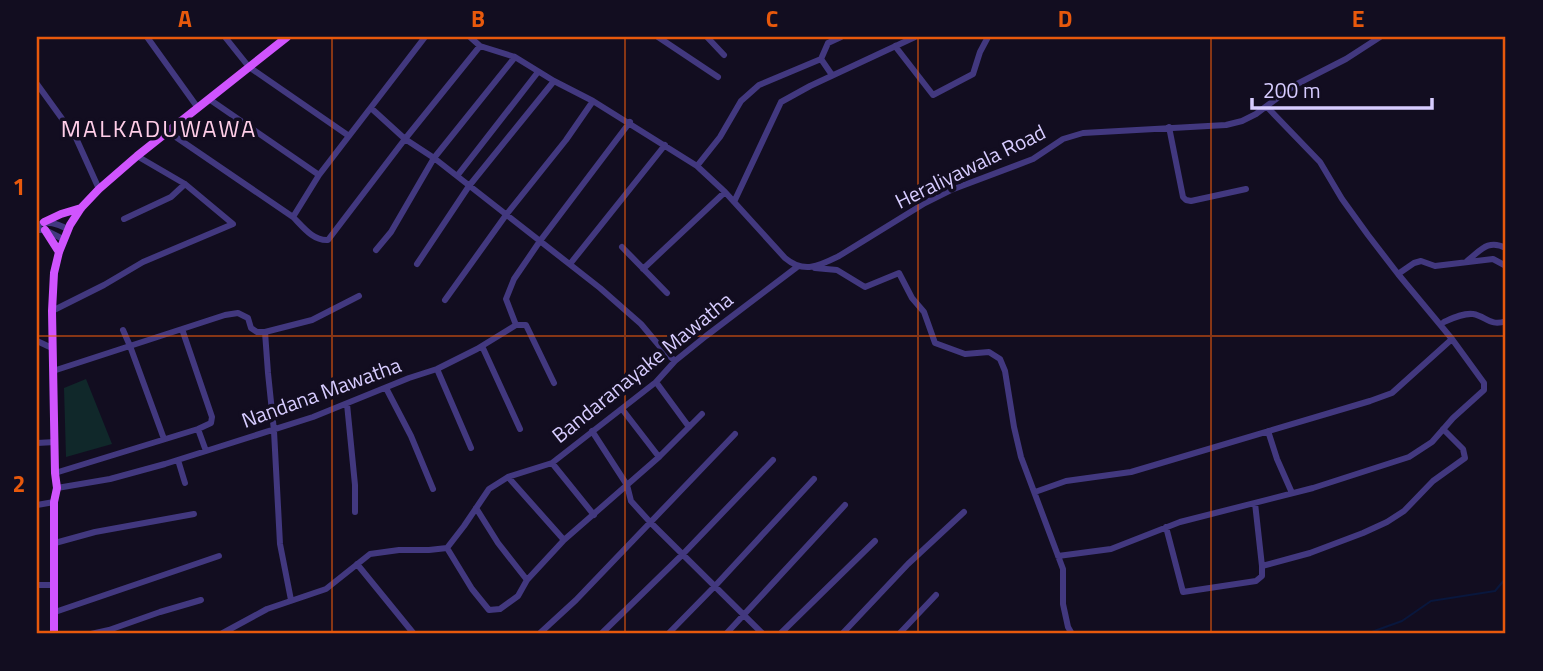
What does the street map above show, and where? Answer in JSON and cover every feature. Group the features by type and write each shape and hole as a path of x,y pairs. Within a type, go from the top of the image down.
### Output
{"main road":[{"path":"54,634 54,502 57,488 52,311 54,273 64,239 81,208 99,189 285,37"},
{"path":"59,252 40,227 61,214 81,208"}],"street":[{"path":"147,37 198,108"},
{"path":"225,37 249,67 349,136"},
{"path":"293,217 319,175 425,37"},
{"path":"470,37 480,46 515,57 630,122 697,166 725,192 785,258 797,267"},
{"path":"658,37 718,77"},
{"path":"707,37 724,55"},
{"path":"697,166 750,93 759,85 821,59 828,43 841,37"},
{"path":"734,202 781,102 915,37"},
{"path":"895,46 933,95 973,74 988,37"},
{"name":"Heraliyawala Road","path":"797,267 810,267 847,252 925,203 968,183 1033,159 1063,139 1083,134 1234,124 1256,114 1295,85 1346,59 1380,37"},
{"path":"167,131 293,217 314,237 328,240 480,46"},
{"path":"376,250 391,232 434,158 515,57"},
{"path":"821,59 832,75"},
{"path":"457,176 538,72"},
{"path":"417,264 470,186 554,81"},
{"path":"37,84 76,138 99,189"},
{"path":"209,99 319,175"},
{"path":"445,300 593,101"},
{"path":"1058,556 1111,550 1180,522 1292,493 1409,457 1432,442 1484,390 1484,383 1342,199 1320,162 1267,107"},
{"path":"371,108 405,139 434,158 570,264 641,324 675,360"},
{"path":"554,383 526,325 516,325 506,299 514,279 540,241 630,122"},
{"path":"1169,127 1183,197 1186,200 1247,189"},
{"path":"570,264 665,145"},
{"path":"52,311 143,262 233,224 185,184 137,156"},
{"path":"124,219 171,197 185,184"},
{"path":"643,269 725,192"},
{"path":"40,227 55,223 68,229"},
{"path":"40,227 64,239"},
{"path":"1466,262 1490,244 1506,248"},
{"path":"622,247 667,292"},
{"path":"1398,274 1418,262 1435,266 1493,260 1506,266"},
{"name":"Bandaranayake Mawatha","path":"447,548 489,489 508,477 552,463 656,382 675,360 797,267"},
{"path":"810,267 837,270 865,287 899,273 912,299 923,312 935,343 965,354 989,352 1000,359 1021,457 1063,569 1063,604 1072,634"},
{"path":"53,371 225,315 238,313 248,318 251,328 257,332 265,332 312,320 359,296"},
{"path":"1444,322 1467,314 1476,314 1492,322 1506,321"},
{"name":"Nandana Mawatha","path":"57,488 110,479 274,431 437,369 516,325"},
{"path":"55,473 211,423 212,417 182,329"},
{"path":"123,330 164,439"},
{"path":"265,332 274,431 279,544 291,600"},
{"path":"1035,492 1066,481 1131,472 1392,393 1452,339"},
{"path":"37,341 52,348"},
{"path":"482,346 520,429"},
{"path":"437,369 471,448"},
{"path":"656,382 689,427"},
{"path":"386,388 411,436 433,489"},
{"path":"347,404 355,512"},
{"path":"622,409 659,457"},
{"path":"220,634 267,609 326,589 370,554 399,550 447,548 472,589 489,610 500,609 518,596 527,580 564,540 659,457 702,414"},
{"path":"198,429 206,450"},
{"path":"1262,566 1363,533 1404,511 1433,481 1465,458 1463,449 1443,429"},
{"path":"592,431 627,485 631,501 763,634"},
{"path":"1268,431 1292,493"},
{"path":"539,634 576,600 735,434"},
{"path":"37,443 55,442"},
{"path":"178,460 185,483"},
{"path":"601,634 773,460"},
{"path":"552,463 594,514"},
{"path":"508,477 564,540"},
{"path":"668,634 814,480"},
{"path":"37,505 54,502"},
{"path":"1166,527 1183,592 1256,581 1262,576 1262,566 1255,503"},
{"path":"726,634 845,505"},
{"path":"476,509 527,580"},
{"path":"842,634 908,565 964,512"},
{"path":"55,543 95,532 194,514"},
{"path":"780,634 875,541"},
{"path":"55,612 219,556"},
{"path":"357,564 414,634"},
{"path":"37,585 54,585"},
{"path":"899,634 936,595"},
{"path":"90,634 201,600"}],"green space":[{"path":"86,379 112,444 66,457 64,388"}],"waterway":[{"path":"1366,634 1402,621 1431,601 1495,591 1506,578"}],"district":[{"name":"MALKADUWAWA","path":"159,128"}]}
